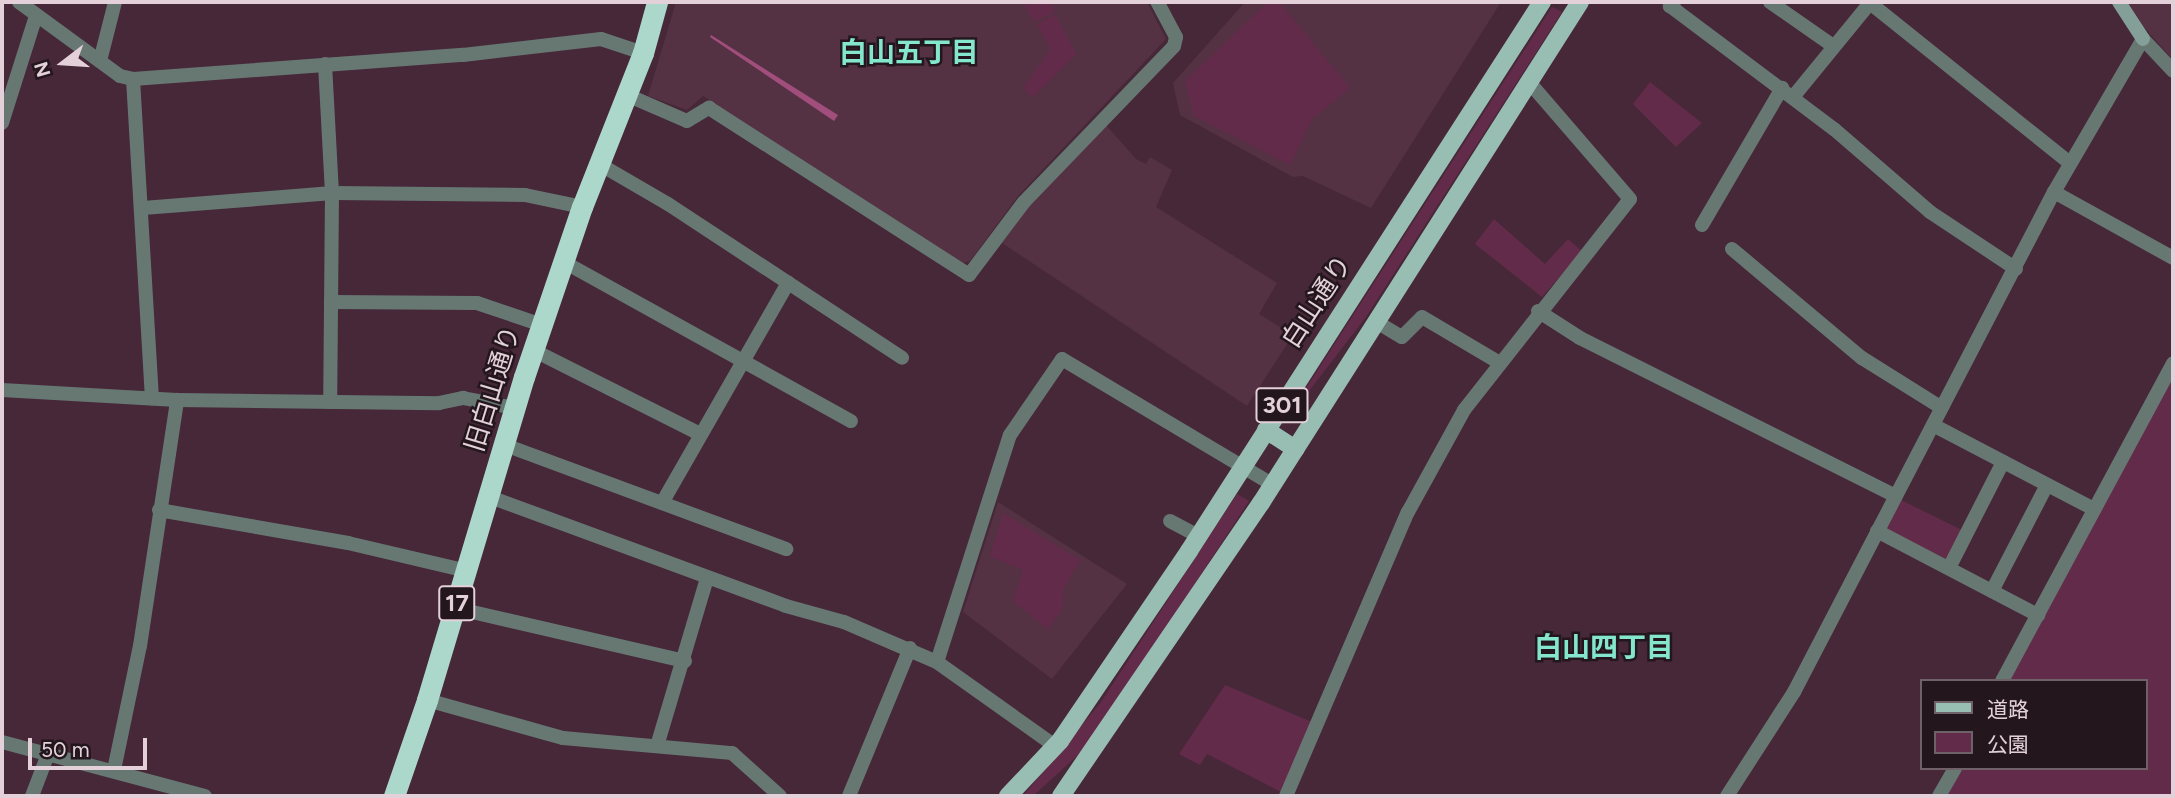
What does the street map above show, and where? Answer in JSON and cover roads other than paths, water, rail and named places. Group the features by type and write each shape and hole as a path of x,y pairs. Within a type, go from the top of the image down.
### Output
{"highway":[{"name":"旧白山通り","path":"394,796 467,572 533,350 582,207 601,165 643,53 657,2"}],"main road":[{"name":"白山通り","path":"1008,796 1055,746 1198,536 1542,2"},
{"name":"301","path":"1065,790 1295,449 1580,2"},
{"path":"1266,430 1295,449"},
{"path":"1049,796 1065,790"}],"street":[{"path":"19,2 120,76 133,79 463,55 600,39 643,53"},
{"path":"100,61 115,2"},
{"path":"627,95 687,121 709,108 969,275 1024,202 1174,46 1175,37 1157,2"},
{"path":"1770,2 1833,47"},
{"path":"2119,2 2143,40 2173,71"},
{"path":"1669,3 1787,92 1930,212 2016,270"},
{"path":"1702,225 1787,92 1833,47 1871,3 2070,163"},
{"path":"2,123 36,16"},
{"path":"1727,796 1794,692 2016,270 2054,192 2143,40"},
{"path":"325,64 332,193 330,402"},
{"path":"133,79 143,208 152,398"},
{"path":"1286,796 1408,512 1464,410 1538,311 1630,199 1529,82"},
{"path":"601,165 902,358"},
{"path":"2054,192 2173,258"},
{"path":"143,208 332,193 525,195 582,207"},
{"path":"1732,249 1863,359 1942,408"},
{"path":"564,262 851,421"},
{"path":"662,503 698,433 788,283"},
{"path":"331,302 477,303 542,325"},
{"path":"1538,311 1580,338 1896,496"},
{"path":"1375,321 1402,337 1422,317 1498,362"},
{"path":"533,350 698,433"},
{"path":"937,662 1010,435 1062,359 1272,484"},
{"path":"2003,679 2173,363"},
{"path":"2,390 177,400 439,403 463,398 515,408"},
{"path":"114,770 140,646 177,400"},
{"path":"1933,425 2094,509"},
{"path":"505,445 786,549"},
{"path":"1949,568 2003,462"},
{"path":"1992,591 2047,485"},
{"path":"490,497 707,578 910,648 937,662 1055,746"},
{"path":"159,510 348,542 467,572"},
{"path":"1170,520 1198,536"},
{"path":"1877,531 2038,615"},
{"path":"657,746 685,661 707,578"},
{"path":"455,608 685,661"},
{"path":"849,796 910,648"},
{"path":"427,700 564,738 732,753 780,796"},
{"path":"2,742 205,796"},
{"path":"32,796 48,754"},
{"path":"1939,796 1954,770"}],"district":[{"name":"白山五丁目","path":"909,52"},
{"name":"白山四丁目","path":"1604,647"}]}
